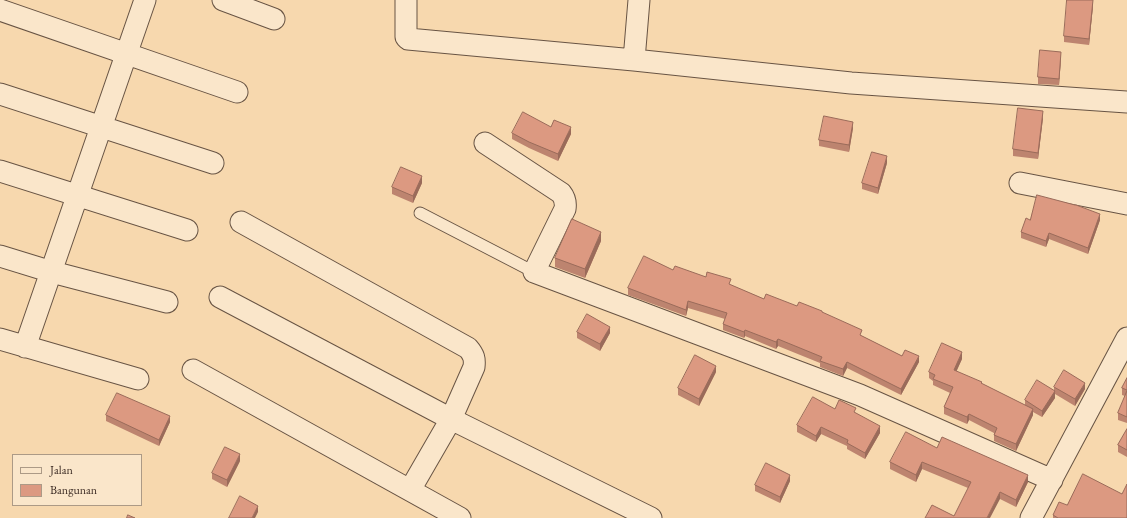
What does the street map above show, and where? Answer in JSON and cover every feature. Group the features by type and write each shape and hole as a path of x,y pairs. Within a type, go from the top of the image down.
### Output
{"street":[{"path":"25,347 145,0"},
{"path":"223,0 274,19"},
{"path":"406,0 406,37 408,39 634,60 851,83 1127,102"},
{"path":"634,60 639,0"},
{"path":"0,10 238,92"},
{"path":"0,94 213,163"},
{"path":"485,143 561,193 564,197 566,204 565,209 534,272 860,395 1052,480"},
{"path":"0,171 187,230"},
{"path":"1020,183 1127,204"},
{"path":"241,222 468,348 473,353 475,360 474,367 451,419 410,490"},
{"path":"0,256 52,272 167,302"},
{"path":"220,297 451,419 651,518"},
{"path":"1031,518 1127,338"},
{"path":"0,339 138,380"},
{"path":"193,370 460,518"}],"lane":[{"path":"420,213 534,272"}],"building":[{"path":"1067,0 1093,0 1089,39 1064,36"},
{"path":"1040,50 1061,52 1059,79 1038,77"},
{"path":"1018,108 1043,111 1038,153 1013,149"},
{"path":"523,112 551,127 554,120 571,127 558,154 512,133"},
{"path":"824,116 853,122 849,145 819,140"},
{"path":"872,152 887,156 878,188 862,183"},
{"path":"401,167 422,176 413,196 392,187"},
{"path":"1037,195 1076,205 1100,214 1088,248 1049,233 1046,241 1021,232 1026,218 1030,220"},
{"path":"572,219 601,232 585,269 555,258"},
{"path":"644,256 673,270 675,266 706,277 707,272 731,279 729,284 764,299 766,294 797,306 799,302 862,330 860,335 902,356 905,350 919,356 901,389 847,362 843,369 820,361 822,357 778,339 776,342 745,330 744,332 723,324 727,313 688,301 686,310 628,288"},
{"path":"587,314 610,327 600,344 577,332"},
{"path":"942,343 962,352 954,370 982,382 981,383 1033,409 1016,444 994,435 997,428 969,414 967,417 944,407 953,387 933,379 935,375 929,372"},
{"path":"695,355 716,366 699,399 678,388"},
{"path":"1064,370 1085,383 1075,399 1054,387"},
{"path":"1127,378 1127,390 1122,388"},
{"path":"1037,380 1055,391 1042,411 1025,400"},
{"path":"1127,391 1127,417 1118,413"},
{"path":"117,393 170,416 159,440 106,415"},
{"path":"813,397 835,409 839,400 856,408 854,412 880,426 865,453 847,443 848,440 821,427 816,436 797,425"},
{"path":"1127,429 1127,450 1118,445"},
{"path":"906,432 937,448 942,437 1028,475 1016,500 1000,492 987,518 925,518 932,505 954,516 971,482 922,462 916,475 890,462"},
{"path":"225,447 240,454 227,480 212,473"},
{"path":"766,463 790,475 780,497 755,485"},
{"path":"1083,474 1122,494 1127,484 1127,518 1058,518 1053,515 1059,502 1067,505"},
{"path":"240,496 258,506 252,518 229,518"},
{"path":"128,515 135,518 127,518"}]}
